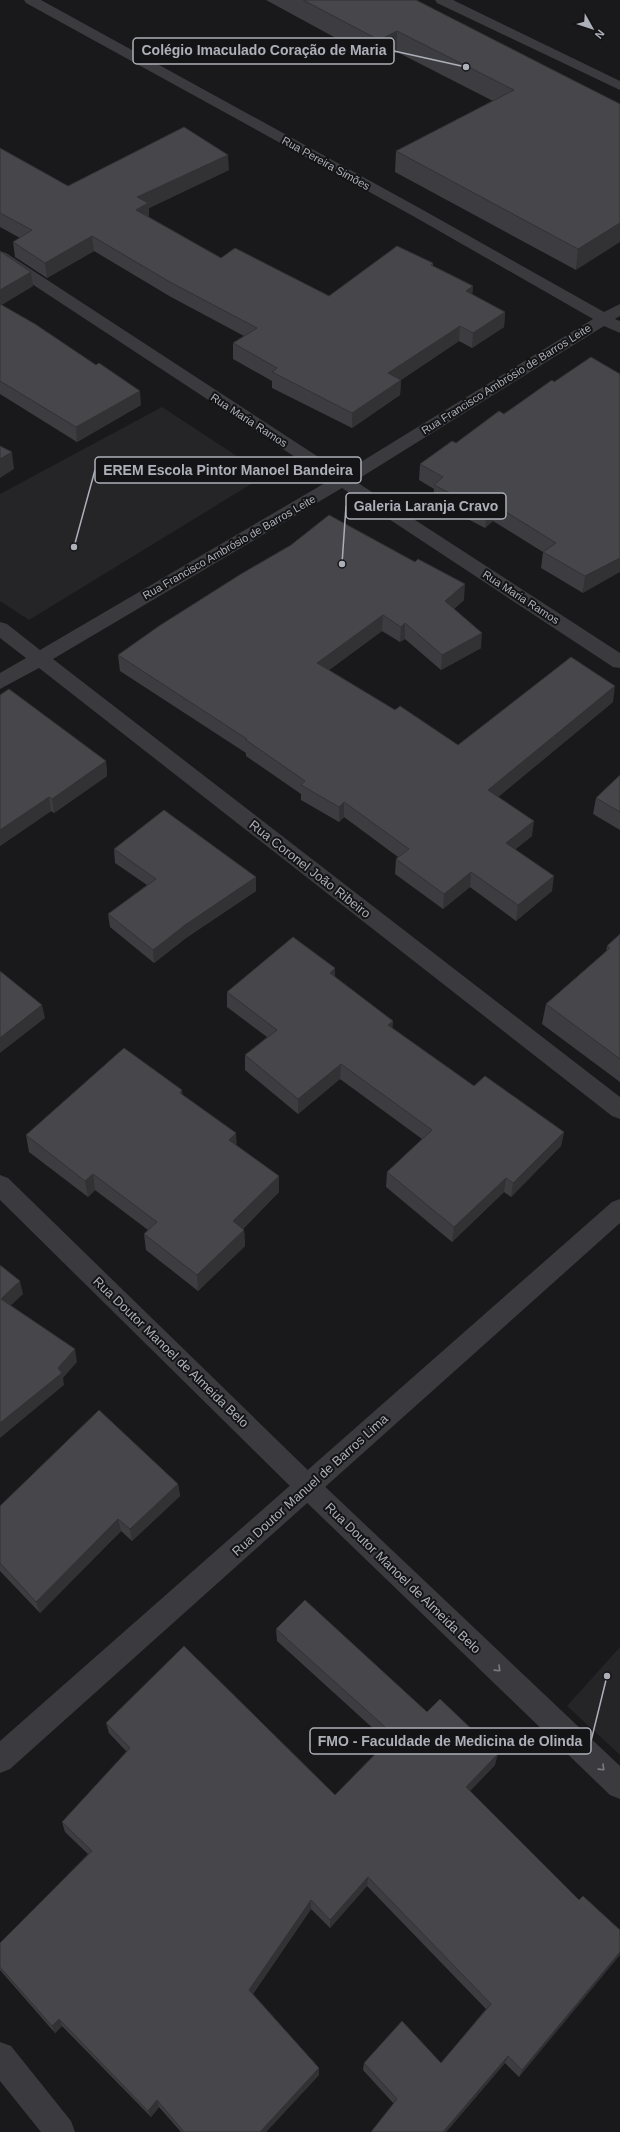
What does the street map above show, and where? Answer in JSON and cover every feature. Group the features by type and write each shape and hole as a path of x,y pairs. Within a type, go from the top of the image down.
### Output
{"street":[{"name":"Rua Pereira Simões","path":"30,0 620,328"},
{"path":"442,0 620,86"},
{"name":"Rua Maria Ramos","path":"0,256 620,662"},
{"name":"Rua Francisco Ambrósio de Barros Leite","path":"0,682 342,481 620,309"},
{"name":"Rua Coronel João Ribeiro","path":"0,628 620,1110"},
{"name":"Rua Doutor Manoel de Almeida Belo","path":"0,1185 308,1487 620,1785"},
{"name":"Rua Doutor Manuel de Barros Lima","path":"0,1759 620,1210"},
{"path":"0,2057 60,2132"}],"shaded area":[{"path":"162,407 266,475 29,620 0,601 0,494"},
{"path":"620,1647 620,1755 567,1706"}],"building":[{"path":"303,0 416,0 620,104 620,223 578,249 396,151 514,90 397,31 379,40"},
{"path":"184,127 228,155 137,197 148,203 136,210 221,258 235,248 329,296 397,246 433,263 431,265 473,286 466,291 505,312 473,333 460,326 388,373 401,380 352,413 272,372 277,368 233,343 257,328 170,282 92,236 45,263 13,242 32,230 0,213 0,148 68,186"},
{"path":"0,251 31,272 0,290"},
{"path":"0,304 35,324 96,365 99,363 140,391 76,427 0,381"},
{"path":"591,357 620,374 620,558 585,576 543,552 556,543 495,505 487,512 434,485 443,477 420,464 452,441 456,443 499,411 504,414 552,380 554,382"},
{"path":"0,446 12,452 0,459"},
{"path":"329,515 415,562 418,559 465,584 445,601 482,633 442,655 405,623 401,627 383,615 317,663 395,710 400,706 458,745 571,657 615,686 488,790 534,821 506,843 554,876 518,905 471,872 444,894 396,859 409,849 344,802 339,807 301,785 305,781 246,740 247,739 118,655 159,626 241,574 291,545"},
{"path":"9,689 106,761 52,799 49,797 0,830 0,695"},
{"path":"620,775 620,812 596,798"},
{"path":"164,810 256,877 185,925 153,950 108,914 156,879 114,849"},
{"path":"620,934 620,1059 546,1004 610,948 607,946"},
{"path":"293,937 335,968 330,973 393,1021 388,1025 474,1086 485,1076 564,1132 513,1183 506,1178 454,1227 387,1172 432,1130 341,1064 298,1099 245,1055 277,1030 227,992"},
{"path":"0,971 42,1005 0,1038"},
{"path":"124,1048 182,1090 180,1093 236,1133 229,1140 279,1176 233,1221 244,1230 197,1275 144,1234 157,1222 93,1174 85,1181 26,1135"},
{"path":"0,1265 20,1281 1,1299 75,1349 58,1368 62,1373 0,1423"},
{"path":"99,1410 178,1484 130,1529 118,1519 36,1602 0,1563 0,1506"},
{"path":"305,1600 427,1712 440,1699 498,1754 466,1787 579,1900 583,1896 620,1930 620,1952 522,2070 508,2056 443,2132 371,2132 397,2099 364,2063 402,2021 441,2063 491,2004 368,1877 330,1920 311,1900 249,1990 319,2068 260,2132 184,2132 157,2100 148,2111 59,2019 52,2026 0,1967 0,1943 92,1851 62,1822 130,1748 106,1723 184,1646 335,1795 394,1735 276,1629"}],"place":[{"name":"Colégio Imaculado Coração de Maria","path":"466,67"},
{"name":"EREM Escola Pintor Manoel Bandeira","path":"74,547"},
{"name":"Galeria Laranja Cravo","path":"342,564"},
{"name":"FMO - Faculdade de Medicina de Olinda","path":"607,1676"}]}
